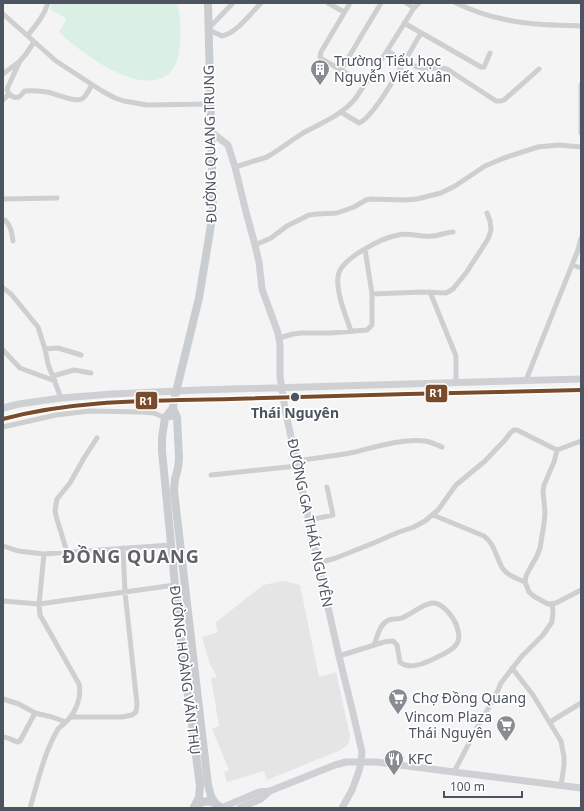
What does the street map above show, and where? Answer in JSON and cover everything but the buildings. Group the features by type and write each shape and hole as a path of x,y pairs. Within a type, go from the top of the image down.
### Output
{"main road":[{"name":"ĐƯỜNG QUANG TRUNG","path":"174,404 199,298 213,209 208,3"},
{"name":"ĐƯỜNG HOÀNG VĂN THỤ","path":"174,404 177,417 180,458 174,490 208,785 211,796 219,807"},
{"name":"ĐƯỜNG HOÀNG VĂN THỤ","path":"174,404 166,418 162,437 162,451 170,544 200,786 199,797 194,808"},
{"path":"183,658 193,656"},
{"path":"194,808 199,803 205,801 211,802 219,807"}],"street":[{"path":"28,35 40,20 48,3"},
{"path":"233,3 209,29 222,36 230,33 237,28 261,3"},
{"path":"328,3 344,12"},
{"path":"350,3 320,54 320,57 365,84"},
{"path":"341,70 381,3"},
{"path":"406,3 414,8"},
{"path":"235,167 267,157 350,105 414,8 419,3"},
{"path":"456,3 504,20 581,26"},
{"path":"3,14 56,61 92,85 115,98 146,105 210,104"},
{"path":"404,23 481,67 484,67 490,53"},
{"path":"341,112 358,122 361,122 374,109 384,95 421,33"},
{"path":"3,74 20,61 34,42"},
{"path":"387,51 417,67 447,69 496,101 504,100 539,69"},
{"path":"20,61 7,89 9,94 17,97 25,91 33,91 48,92 79,100 83,99 92,85"},
{"path":"581,85 581,133"},
{"path":"3,100 9,94"},
{"name":"ĐƯỜNG GA THÁI NGUYÊN","path":"210,131 228,146 255,244 262,289 280,338 280,376 285,409 339,656 354,713 362,752 362,762"},
{"path":"255,244 271,238 291,224 309,215 337,213 371,199 410,200 441,193 455,186 484,166 538,147 558,145 581,147"},
{"path":"3,198 57,198"},
{"path":"372,294 430,292 446,293 453,289 457,286 488,239 491,230 487,213"},
{"path":"3,221 5,220 8,224 12,233 13,241"},
{"path":"351,331 342,305 338,279 340,270 346,262 365,249 384,239 399,234 432,236 453,232"},
{"path":"526,380 572,265 581,238"},
{"path":"280,338 302,333 331,333 367,330 372,325 372,294 365,249"},
{"path":"572,265 581,268"},
{"path":"3,288 11,294 38,327 48,364 61,398"},
{"path":"430,292 456,356 456,383"},
{"path":"45,349 58,348 81,354"},
{"path":"3,350 20,368 54,378 74,370 91,373"},
{"path":"3,408 19,404 61,398 177,391 581,379"},
{"path":"3,426 56,415 90,411 140,412 154,413 166,418 177,417"},
{"path":"318,563 355,551 425,521 433,515 456,485 485,461 514,430 517,430 557,450 581,441"},
{"path":"67,552 56,516 55,510 57,499 70,483 97,438"},
{"path":"211,475 297,464 380,445 406,441 425,441 442,447"},
{"path":"557,450 554,462 544,484 543,492 545,512 540,548 538,556 528,570 525,582 529,592 548,604 561,601 581,590"},
{"path":"309,520 333,515 327,487"},
{"path":"433,515 484,536 491,543 504,570 525,582"},
{"path":"3,546 18,551 44,554 170,544"},
{"path":"3,699 19,704 35,713 68,720 122,717 132,715 136,712 137,704 125,592 123,548"},
{"path":"30,808 47,750 59,728 68,720 76,708 80,693 79,684 40,615 39,604 44,554"},
{"path":"3,601 39,604 175,585"},
{"path":"339,656 390,640 397,645 400,662 402,664 412,666 421,665 450,650 456,645 459,635 453,618 448,612 440,605 432,603 401,618 387,621 380,629 374,645"},
{"path":"454,772 495,697 501,683 522,656 543,635 549,626 553,618 552,604"},
{"path":"512,668 532,695 561,741 564,765 561,786"},
{"path":"550,722 581,703"},
{"path":"3,737 15,742 20,741 35,713"},
{"path":"219,807 259,792 270,791 346,762 376,762 581,788"},
{"path":"342,808 352,790 362,762"},
{"path":"240,808 261,799 270,791"}],"shaded area":[{"path":"283,581 300,585 319,677 336,672 350,736 349,743 341,750 267,780 264,771 227,782 224,772 229,770 212,729 219,726 211,678 217,677 209,662 202,637 218,632 215,623 263,585"}],"green space":[{"path":"52,3 177,3 181,34 180,46 175,66 164,77 152,80 138,80 108,68 80,50 59,32 67,19 50,9"}],"transit line":[{"name":"R1","path":"3,419 31,412 88,404 116,402 581,390"}],"place":[{"name":"Trường Tiểu học Nguyễn Viết Xuân","path":"320,86"},
{"name":"Thái Nguyên","path":"295,397"},
{"name":"Chợ Đồng Quang","path":"398,715"},
{"name":"Vincom Plaza Thái Nguyên","path":"506,742"},
{"name":"KFC","path":"394,776"}],"district":[{"name":"ĐỒNG QUANG","path":"131,557"}]}
